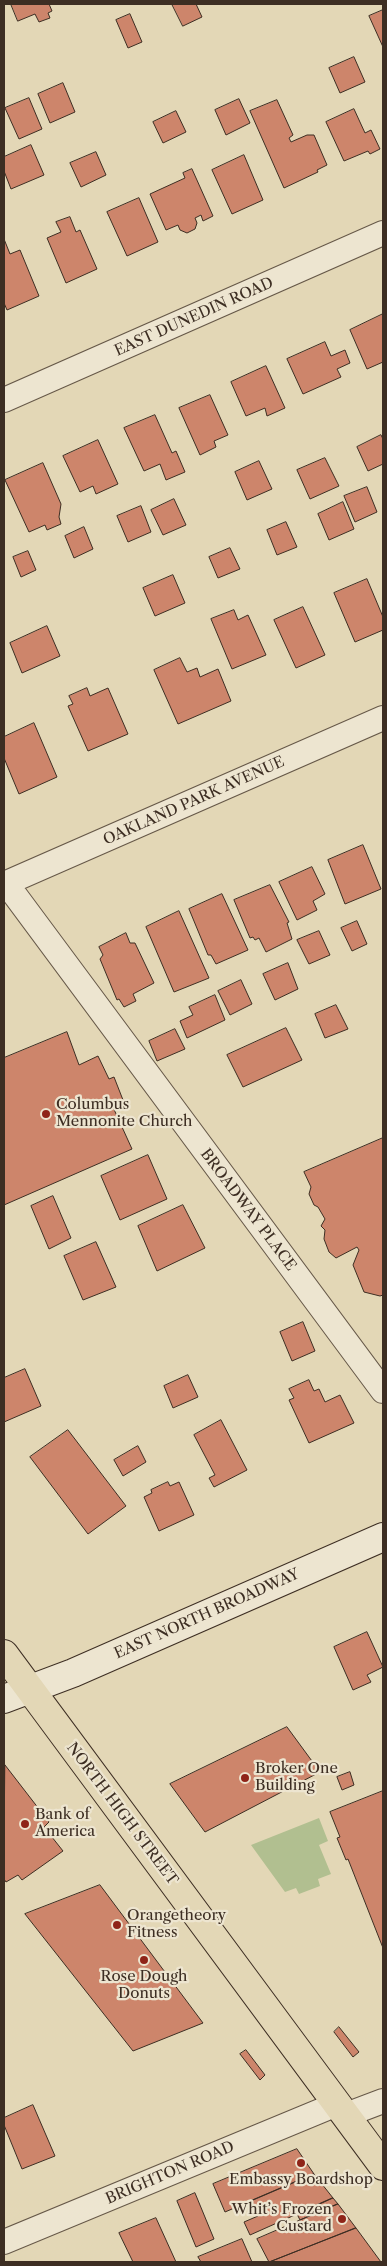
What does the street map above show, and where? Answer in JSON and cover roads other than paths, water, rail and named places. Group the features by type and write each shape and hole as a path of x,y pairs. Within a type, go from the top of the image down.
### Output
{"main road":[{"name":"EAST NORTH BROADWAY","path":"4,1699 73,1673 383,1537"},
{"name":"NORTH HIGH STREET","path":"4,1654 383,2166"}],"street":[{"name":"EAST DUNEDIN ROAD","path":"4,400 383,234"},
{"name":"OAKLAND PARK AVENUE","path":"5,884 383,718"},
{"name":"BROADWAY PLACE","path":"5,884 383,1391"},
{"name":"BRIGHTON ROAD","path":"4,2242 341,2110 383,2100"}],"place":[{"name":"Columbus Mennonite Church","path":"46,1114"},
{"name":"Broker One Building","path":"245,1778"},
{"name":"Bank of America","path":"25,1824"},
{"name":"Orangetheory Fitness","path":"117,1925"},
{"name":"Rose Dough Donuts","path":"144,1960"},
{"name":"Embassy Boardshop","path":"301,2163"},
{"name":"Whit’s Frozen Custard","path":"342,2219"}]}
